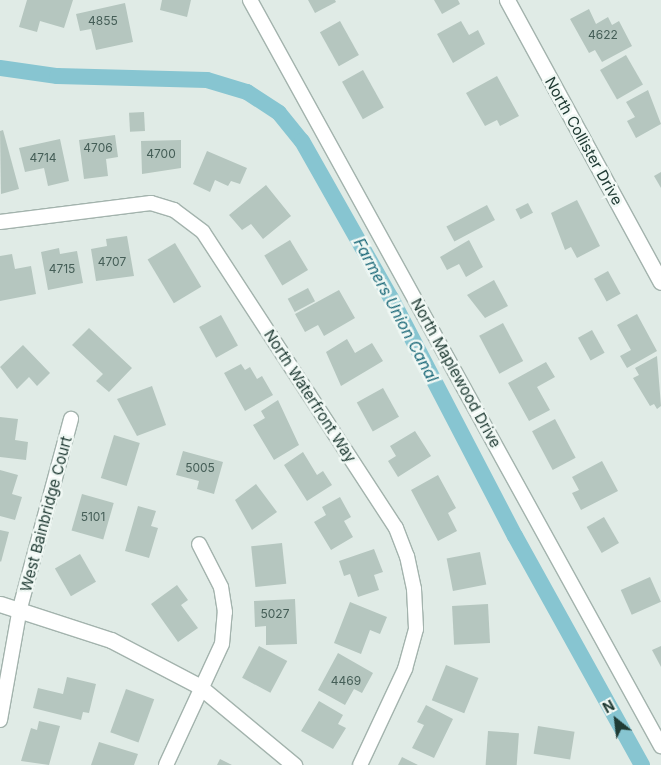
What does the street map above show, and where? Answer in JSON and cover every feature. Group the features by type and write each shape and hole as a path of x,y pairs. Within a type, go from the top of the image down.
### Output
{"street":[{"name":"North Maplewood Drive","path":"250,0 661,746"},
{"name":"North Collister Drive","path":"507,0 661,282"},
{"name":"North Waterfront Way","path":"0,222 151,203 174,210 203,232 396,528 407,556 414,589 416,629 406,669 360,765"},
{"name":"West Bainbridge Court","path":"0,720 20,608 71,419"},
{"path":"166,765 199,686 222,644 226,612 221,587 200,544"},
{"path":"0,604 20,608 112,640 199,686 294,765"}],"building":[{"path":"27,0 73,0 64,28 40,21 37,32 19,27"},
{"path":"162,0 191,0 187,17 160,10"},
{"path":"308,0 335,0 336,2 315,13"},
{"path":"434,0 458,0 460,4 442,14"},
{"path":"125,3 133,42 96,50 91,29 80,31 76,14"},
{"path":"589,9 596,24 608,17 612,25 619,21 632,46 602,62 595,50 589,53 570,19"},
{"path":"340,21 359,55 339,66 320,32"},
{"path":"461,21 469,35 478,30 485,44 453,63 437,34"},
{"path":"626,55 643,84 617,99 600,70"},
{"path":"363,70 384,108 363,119 342,82"},
{"path":"497,76 519,116 500,126 497,120 485,126 466,93"},
{"path":"648,90 661,124 636,138 627,121 635,117 626,102"},
{"path":"144,112 145,131 130,132 129,113"},
{"path":"3,130 19,189 1,194 0,131"},
{"path":"115,135 118,157 106,159 108,176 84,179 79,140"},
{"path":"60,139 69,181 48,186 44,168 25,172 19,148"},
{"path":"181,140 181,168 142,174 141,141"},
{"path":"207,151 247,168 240,184 231,181 228,186 215,180 210,192 193,184"},
{"path":"661,172 661,188 654,176"},
{"path":"266,185 291,216 263,239 251,224 242,230 229,215"},
{"path":"577,200 600,246 577,258 571,247 565,250 551,213"},
{"path":"528,203 533,213 521,219 516,209"},
{"path":"487,205 495,220 454,242 446,227"},
{"path":"127,236 134,276 96,281 91,249 107,246 106,239"},
{"path":"290,240 308,270 282,285 264,255"},
{"path":"469,240 483,267 466,277 459,264 447,270 440,257"},
{"path":"175,243 201,287 174,303 148,259"},
{"path":"59,248 60,254 77,251 83,283 48,290 41,252"},
{"path":"12,254 15,269 31,266 36,294 0,301 0,256"},
{"path":"608,271 621,294 607,301 594,279"},
{"path":"494,280 508,306 485,318 467,295"},
{"path":"308,288 315,301 295,312 288,299"},
{"path":"339,290 355,318 324,336 318,325 305,332 295,314"},
{"path":"637,314 657,351 627,368 620,356 631,350 617,325"},
{"path":"221,315 238,346 216,358 199,327"},
{"path":"503,323 523,361 499,374 479,336"},
{"path":"89,328 132,368 109,392 96,381 103,374 72,345"},
{"path":"592,330 605,353 591,360 578,338"},
{"path":"347,339 355,353 372,343 383,361 341,386 326,352"},
{"path":"23,345 50,373 37,386 29,377 17,389 0,367"},
{"path":"657,356 661,406 657,409 654,404 650,406 633,378 639,375 635,368"},
{"path":"546,362 555,377 537,387 550,410 529,421 508,383"},
{"path":"241,364 245,370 250,367 257,379 262,376 273,395 245,411 224,373"},
{"path":"152,386 166,425 137,436 117,399"},
{"path":"383,388 399,417 373,431 357,403"},
{"path":"278,400 299,445 274,460 253,425 265,418 261,411"},
{"path":"0,417 18,419 15,440 28,442 26,460 0,457"},
{"path":"555,419 576,458 553,470 532,431"},
{"path":"415,431 431,456 398,477 388,461 396,456 390,446"},
{"path":"114,435 140,443 127,486 101,478"},
{"path":"183,451 223,462 214,494 197,489 199,481 176,475"},
{"path":"303,452 317,475 323,471 332,485 307,501 284,465"},
{"path":"602,461 618,491 581,510 572,493 579,490 572,477"},
{"path":"0,470 18,475 12,494 22,497 15,520 0,516"},
{"path":"438,475 456,508 448,513 457,531 438,541 411,490"},
{"path":"256,484 277,512 252,530 235,500"},
{"path":"82,494 114,503 103,540 72,531"},
{"path":"340,497 351,517 344,521 353,537 331,550 314,522 326,515 322,507"},
{"path":"138,506 156,511 151,526 158,528 149,558 125,551"},
{"path":"604,517 619,543 602,553 587,527"},
{"path":"0,530 9,532 1,562 0,561"},
{"path":"282,543 286,584 255,587 251,546"},
{"path":"374,549 383,572 374,575 379,590 358,597 350,574 344,576 339,561"},
{"path":"480,552 486,584 453,591 447,558"},
{"path":"80,554 96,582 71,596 55,568"},
{"path":"650,577 661,602 632,615 621,590"},
{"path":"177,585 188,600 181,605 198,628 178,642 151,604"},
{"path":"295,599 297,644 266,645 266,626 255,627 254,601"},
{"path":"350,602 387,617 380,634 370,630 361,654 334,643"},
{"path":"488,604 490,643 454,645 452,606"},
{"path":"259,646 287,661 270,693 242,678"},
{"path":"661,646 661,667 652,650"},
{"path":"338,653 373,673 362,693 354,689 345,705 318,690"},
{"path":"446,665 478,678 464,713 432,700"},
{"path":"67,677 96,684 89,713 83,712 81,720 33,708 38,688 63,694"},
{"path":"126,689 154,699 138,742 110,732"},
{"path":"319,701 343,715 338,724 346,728 333,749 301,731"},
{"path":"426,705 453,719 434,758 412,748 424,725 417,722"},
{"path":"39,721 60,726 49,765 21,761 31,728 37,730"},
{"path":"538,726 575,732 570,759 534,754"},
{"path":"488,731 519,733 517,765 486,765"},
{"path":"99,742 138,754 134,765 91,765"},
{"path":"402,757 418,765 398,765"},
{"path":"220,759 232,765 217,765"}],"waterway":[{"name":"Farmers Union Canal","path":"0,68 57,76 207,80 247,92 279,113 302,141 391,298 515,536 642,765"}]}
